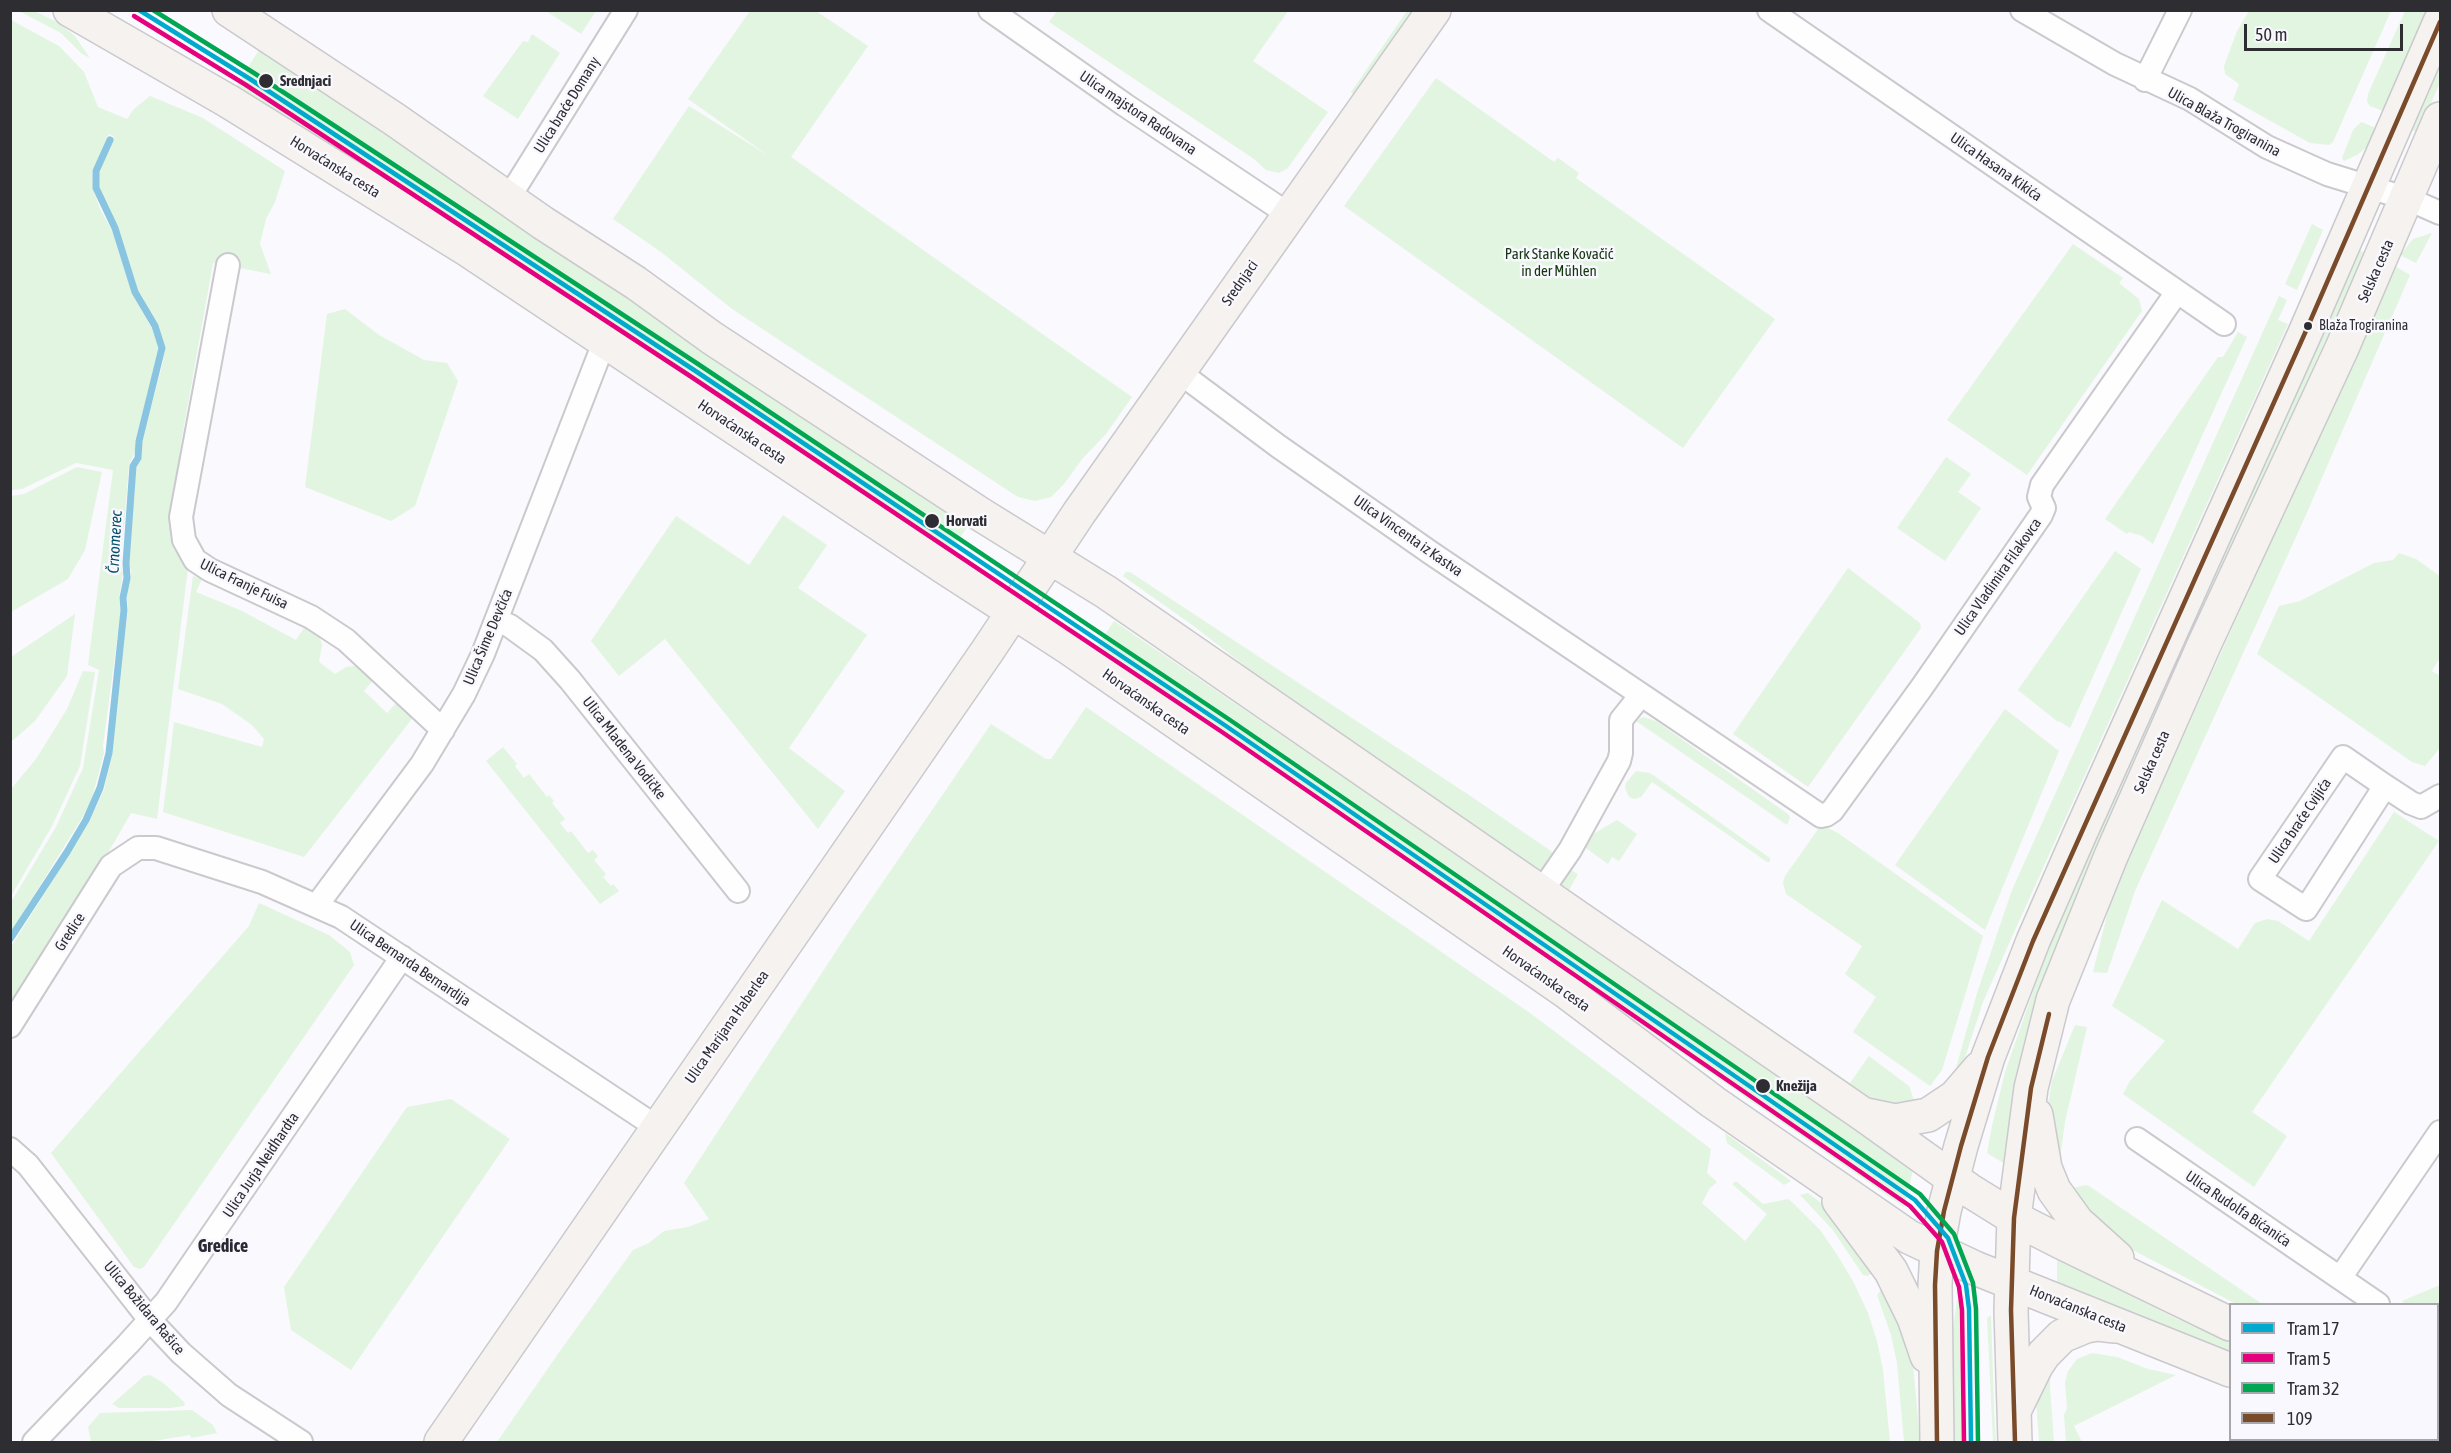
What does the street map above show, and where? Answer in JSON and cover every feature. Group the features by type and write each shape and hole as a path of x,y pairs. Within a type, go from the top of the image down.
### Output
{"street":[{"name":"Horvaćanska cesta","path":"70,10 169,65 468,250 1079,655 1568,993 1704,1095 1902,1232 1937,1251 2229,1370"},
{"path":"229,10 636,283 712,338 1106,592 2013,1218 2229,1324"},
{"name":"Ulica braće Domany","path":"508,199 626,10"},
{"name":"Ulica majstora Radovana","path":"990,10 1125,105 1288,214"},
{"name":"Srednjaci","path":"1049,557 1288,214 1434,10"},
{"name":"Ulica Hasana Kikića","path":"1769,10 2224,324"},
{"name":"Ulica Blaža Trogiranina","path":"2022,10 2074,43 2145,80 2190,99 2267,147 2327,174 2408,199"},
{"path":"2145,80 2180,10"},
{"path":"1937,1443 1937,1251 1944,1211 1988,1057 2012,993 2079,836 2440,22"},
{"name":"Selska cesta","path":"2014,1430 2011,1282 2013,1218 2031,1088 2053,1000 2107,866 2204,645 2342,348 2408,199 2440,119"},
{"path":"2408,199 2440,213"},
{"name":"Ulica Franje Fuisa","path":"228,265 181,517 184,540 195,560 311,617 346,640 380,669 443,730"},
{"name":"Ulica Vladimira Filakovca","path":"1813,812 1821,816 1832,811 1922,687 2043,512 2043,504 2039,497 2042,485 2177,292"},
{"name":"Ulica Šime Devčića","path":"316,905 422,764 443,730 483,654 605,340"},
{"name":"Ulica Vincenta iz Kastva","path":"1179,372 1382,519 1813,812"},
{"name":"Ulica Marijana Haberlea","path":"441,1443 1049,557"},
{"name":"Ulica Mladena Vodičke","path":"497,620 510,626 543,650 570,680 738,891"},
{"path":"1541,892 1570,850 1602,795 1621,753 1621,720 1641,695"},
{"name":"Ulica braće Cvijića","path":"2385,786 2306,909 2260,879 2343,757 2411,803 2421,807 2440,796"},
{"name":"Ulica Bernarda Bernardija","path":"138,848 156,848 167,851 262,882 341,916 658,1128"},
{"name":"Gredice","path":"10,1026 111,866 138,848"},
{"name":"Ulica Jurja Neidhardta","path":"34,1443 150,1320 215,1233 402,957"},
{"path":"1864,1115 1895,1121 1928,1115 1955,1097 1988,1057"},
{"path":"2031,1088 2045,1168 2063,1205 2100,1244 2156,1288"},
{"path":"2340,1278 2440,1132"},
{"name":"Ulica Rudolfa Bićanića","path":"2137,1139 2375,1303"},
{"name":"Ulica Božidara Rašice","path":"10,1149 28,1165 150,1320 208,1378 301,1443"},
{"path":"1815,1172 1863,1231 1891,1271 1914,1318 1936,1384"},
{"path":"2014,1430 2018,1399 2044,1354 2062,1336 2086,1326 2098,1324 2127,1329"}],"green space":[{"path":"546,10 596,11 581,34"},
{"path":"19,11 34,11 57,22 75,36 90,58 82,54 61,33"},
{"path":"750,11 816,11 868,46 791,157 1132,397 1106,434 1051,497 1035,501 1018,497 732,309 661,252 613,219 689,106 769,156 688,99"},
{"path":"1057,11 1288,11 1253,61 1328,112 1287,169 1279,173 1266,170 1254,159 1049,22"},
{"path":"1407,11 1415,11 1355,97 1351,92"},
{"path":"2249,11 2391,11 2333,142 2329,145 2310,143 2233,100 2239,84 2225,74 2224,66 2237,31"},
{"path":"2405,11 2428,11 2383,111 2370,106 2367,102 2368,94"},
{"path":"11,20 59,46 84,72 98,107 127,119 134,109 150,96 203,118 285,171 275,202 266,219 260,244 271,274 213,263 181,443 170,534 173,548 188,568 157,819 131,813 11,1007 11,947 89,822 104,790 112,753 128,610 136,468 142,457 142,441 165,348 158,326 138,290 118,227 99,189 99,172 114,137 109,134 92,171 93,190 112,230 132,293 152,329 159,348 135,441 136,449 129,465 121,564 123,573 119,599 121,610 103,746 104,753 91,802 11,932 11,902 56,827 83,768 99,670 88,665 113,470 76,463 22,489 11,490"},
{"path":"532,34 560,53 518,119 483,96 523,41 528,42"},
{"path":"259,50 969,524 950,553 612,328 236,86"},
{"path":"2440,65 2440,83 2418,132 2411,130"},
{"name":"Park Stanke Kovačić in der Mühlen","path":"1436,78 1554,162 1558,158 1579,173 1576,178 1775,319 1683,448 1344,206"},
{"path":"2361,122 2376,128 2371,140 2366,148 2357,155 2344,161 2342,158 2353,130"},
{"path":"2312,224 2323,230 2297,290 2285,284"},
{"path":"2432,233 2416,263 2400,255 2413,239"},
{"path":"2073,244 2123,278 2119,283 2139,299 2142,311 2027,475 1947,420"},
{"path":"2358,249 2365,253 2132,768 2080,887 2046,974 2031,1017 2016,1091 2005,1164 1987,1153 1992,1126 2005,1072 2046,954 2117,788"},
{"path":"2395,266 2410,275 2305,517 2135,891 2107,973 2093,972 2112,895"},
{"path":"2279,296 2287,300 2278,320 2288,324 1983,1002 1959,1076 1951,1086 1977,993 2012,890"},
{"path":"345,309 379,335 424,360 447,363 458,381 415,506 391,521 305,487 327,314"},
{"path":"2238,332 2247,337 2153,544 2142,536 2129,532 2127,534 2105,519 2218,357 2223,357"},
{"path":"1946,457 1971,474 1958,492 1981,508 1945,561 1897,528"},
{"path":"77,467 102,472 85,550 68,579 11,612 11,496 24,494"},
{"path":"783,515 827,545 798,588 867,635 789,748 845,791 818,829 665,639 619,676 591,641 676,516 749,565"},
{"path":"2115,551 2141,569 2070,728 2058,722 2018,690"},
{"path":"2399,553 2416,559 2440,576 2440,658 2432,671 2440,676 2440,748 2425,766 2412,762 2257,654 2279,606 2300,601 2374,563 2393,560"},
{"path":"1848,568 1920,623 1921,628 1808,787 1733,734"},
{"path":"1126,572 1130,572 1469,795 1551,851 1557,863 1548,871 1539,872 1291,702 1195,627 1123,576"},
{"path":"193,576 202,579 196,592 240,610 296,640 306,625 319,635 322,645 319,662 335,674 346,667 366,669 376,677 364,691 387,713 399,700 415,715 304,857 163,812 174,722 262,747 264,739 252,725 222,704 178,689"},
{"path":"75,614 67,676 35,721 11,742 11,657"},
{"path":"1114,621 1914,1166 1904,1207 1357,828 1093,652"},
{"path":"83,671 95,672 80,766 52,826 11,896 11,789 36,759 67,709"},
{"path":"1086,707 1530,1013 1711,1149 1707,1173 1717,1182 1710,1188 1702,1203 1745,1241 1767,1214 1732,1184 1736,1181 1763,1204 1788,1199 1792,1202 1820,1230 1836,1253 1853,1281 1868,1313 1883,1370 1890,1442 497,1442 633,1250 649,1243 664,1231 688,1227 709,1219 684,1183 850,930 991,724 1046,759 1051,759"},
{"path":"2005,709 2059,751 1985,930 1895,865"},
{"path":"1643,717 1656,721 1788,814 1790,818 1787,825 1636,721"},
{"path":"503,747 517,764 515,766 524,778 529,774 547,797 549,795 554,801 552,803 565,819 560,823 568,833 571,831 588,853 593,850 598,856 594,860 606,874 603,877 619,891 600,904 486,761"},
{"path":"1636,771 1650,773 1770,858 1770,862 1652,782 1641,797 1634,799 1629,797 1625,788 1626,783"},
{"path":"2394,812 2439,841 2252,1112 2287,1136 2254,1187 2123,1094 2130,1081 2165,1041 2112,1006 2162,900 2238,949 2255,923 2267,919 2278,921 2309,941"},
{"path":"1617,820 1637,834 1619,861 1612,857 1608,864 1583,846 1588,837"},
{"path":"1821,825 1838,833 1983,936 1942,1070 1930,1086 1853,1032 1876,997 1845,974 1862,946 1786,894 1783,883 1785,876"},
{"path":"1569,869 1578,874 1569,890 1850,1083 1869,1056 1909,1086 1918,1111 1878,1109 1562,893 1558,882"},
{"path":"259,903 329,935 350,952 354,965 144,1267 140,1269 134,1267 51,1153 249,926"},
{"path":"2075,1025 2087,1027 2065,1122 2058,1174 2048,1104 2052,1081"},
{"path":"451,1099 510,1139 351,1370 291,1330 284,1287 407,1107"},
{"path":"1725,1133 1791,1181 1784,1185 1727,1143"},
{"path":"2089,1186 2261,1303 2234,1303 2108,1237 2072,1188"},
{"path":"1808,1193 1824,1205 1877,1271 1867,1276 1863,1275 1832,1229 1800,1195"},
{"path":"2057,1259 2229,1343 2229,1356 2057,1287"},
{"path":"1885,1285 1913,1363 1920,1442 1904,1442 1897,1363 1891,1335 1877,1295"},
{"path":"2440,1285 2440,1319 2439,1303 2404,1303 2402,1301"},
{"path":"1957,1300 1961,1301 1963,1306 1966,1442 1954,1442 1950,1349"},
{"path":"1991,1315 1996,1442 1993,1442 1987,1318"},
{"path":"2092,1353 2117,1357 2148,1369 2176,1375 2074,1426 2082,1442 2066,1442 2064,1415 2067,1408 2065,1382 2068,1371 2077,1359"},
{"path":"2051,1356 2050,1386 2054,1442 2039,1442 2036,1400"},
{"path":"150,1375 179,1397 185,1403 184,1406 119,1408 112,1404 144,1376"},
{"path":"192,1410 213,1425 217,1433 148,1442 91,1442 88,1427 100,1413"}],"waterway":[{"name":"Črnomerec","path":"10,939 67,852 86,820 100,788 109,753 124,610 133,466 138,458 139,441 162,348 155,326 135,292 115,228 96,188 96,171 110,140"}],"tram line":[{"name":"17","path":"139,10 250,79 694,370 1226,726 1915,1200 1948,1238 1966,1285 1969,1309 1971,1442"},
{"name":"32","path":"153,10 254,73 698,364 1230,720 1920,1194 1954,1234 1973,1283 1976,1309 1978,1442"},
{"name":"5","path":"134,16 246,85 690,376 1222,732 1910,1206 1942,1242 1959,1287 1962,1310 1964,1442"}],"transit line":[{"name":"109","path":"1937,1442 1935,1285 1937,1251 1944,1211 1961,1146 1988,1057 2033,941 2305,333 2440,22"},
{"name":"109","path":"2015,1442 2011,1310 2014,1218 2031,1088 2049,1014"}],"place":[{"name":"Srednjaci","path":"266,81"},
{"name":"Blaža Trogiranina","path":"2308,326"},
{"name":"Horvati","path":"932,521"},
{"name":"Knežija","path":"1763,1086"}],"district":[{"name":"Gredice","path":"223,1246"}]}
